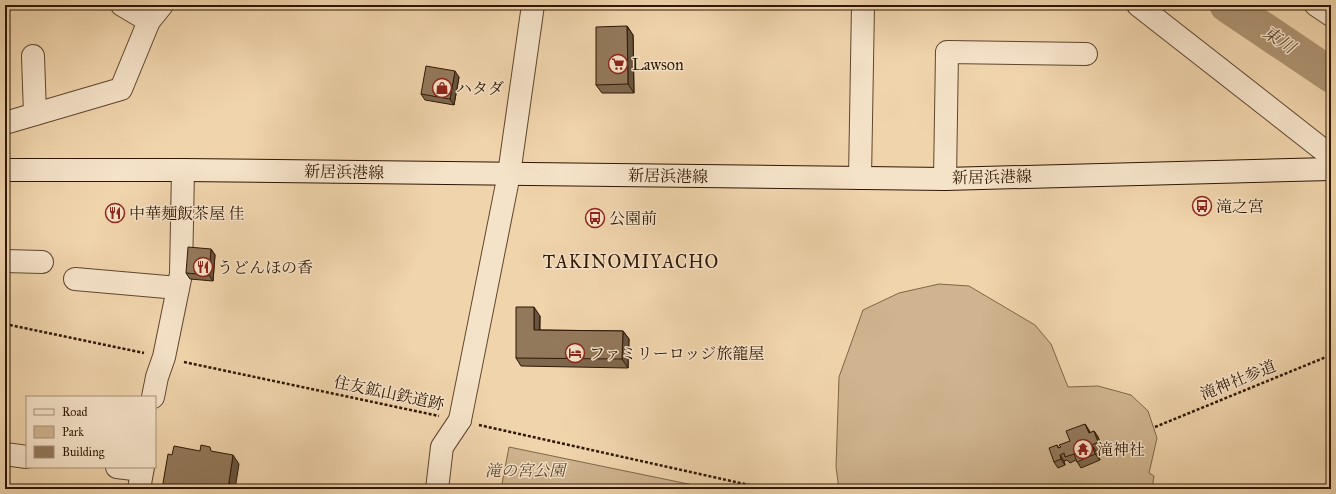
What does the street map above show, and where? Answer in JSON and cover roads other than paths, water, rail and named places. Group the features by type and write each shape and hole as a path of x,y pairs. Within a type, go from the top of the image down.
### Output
{"street":[{"path":"5,123 121,89 156,13 122,5"},
{"path":"437,489 442,447 460,420 509,174 533,5"},
{"path":"860,178 863,5"},
{"path":"1138,5 1331,156"},
{"path":"1316,5 1331,16"},
{"path":"945,179 948,52 1086,54"},
{"path":"33,56 35,114"},
{"name":"新居浜港線","path":"5,170 183,170 945,179 1331,169"},
{"path":"154,396 164,357 181,274 183,170"},
{"path":"5,261 42,262"},
{"path":"75,279 178,288"},
{"path":"5,454 26,457"},
{"path":"120,468 141,475"}],"waterway":[{"name":"東川","path":"1227,5 1331,75"}],"place":[{"name":"Lawson","path":"618,64"},
{"name":"ハタダ","path":"442,88"},
{"name":"滝之宮","path":"1202,206"},
{"name":"中華麺飯茶屋 佳","path":"115,213"},
{"name":"公園前","path":"595,218"},
{"name":"うどんほの香","path":"203,267"},
{"name":"ファミリーロッジ旅籠屋","path":"575,353"},
{"name":"滝神社","path":"1083,449"}],"district":[{"name":"TAKINOMIYACHO","path":"631,262"}],"park label":[{"name":"滝の宮公園","path":"525,470"}]}
